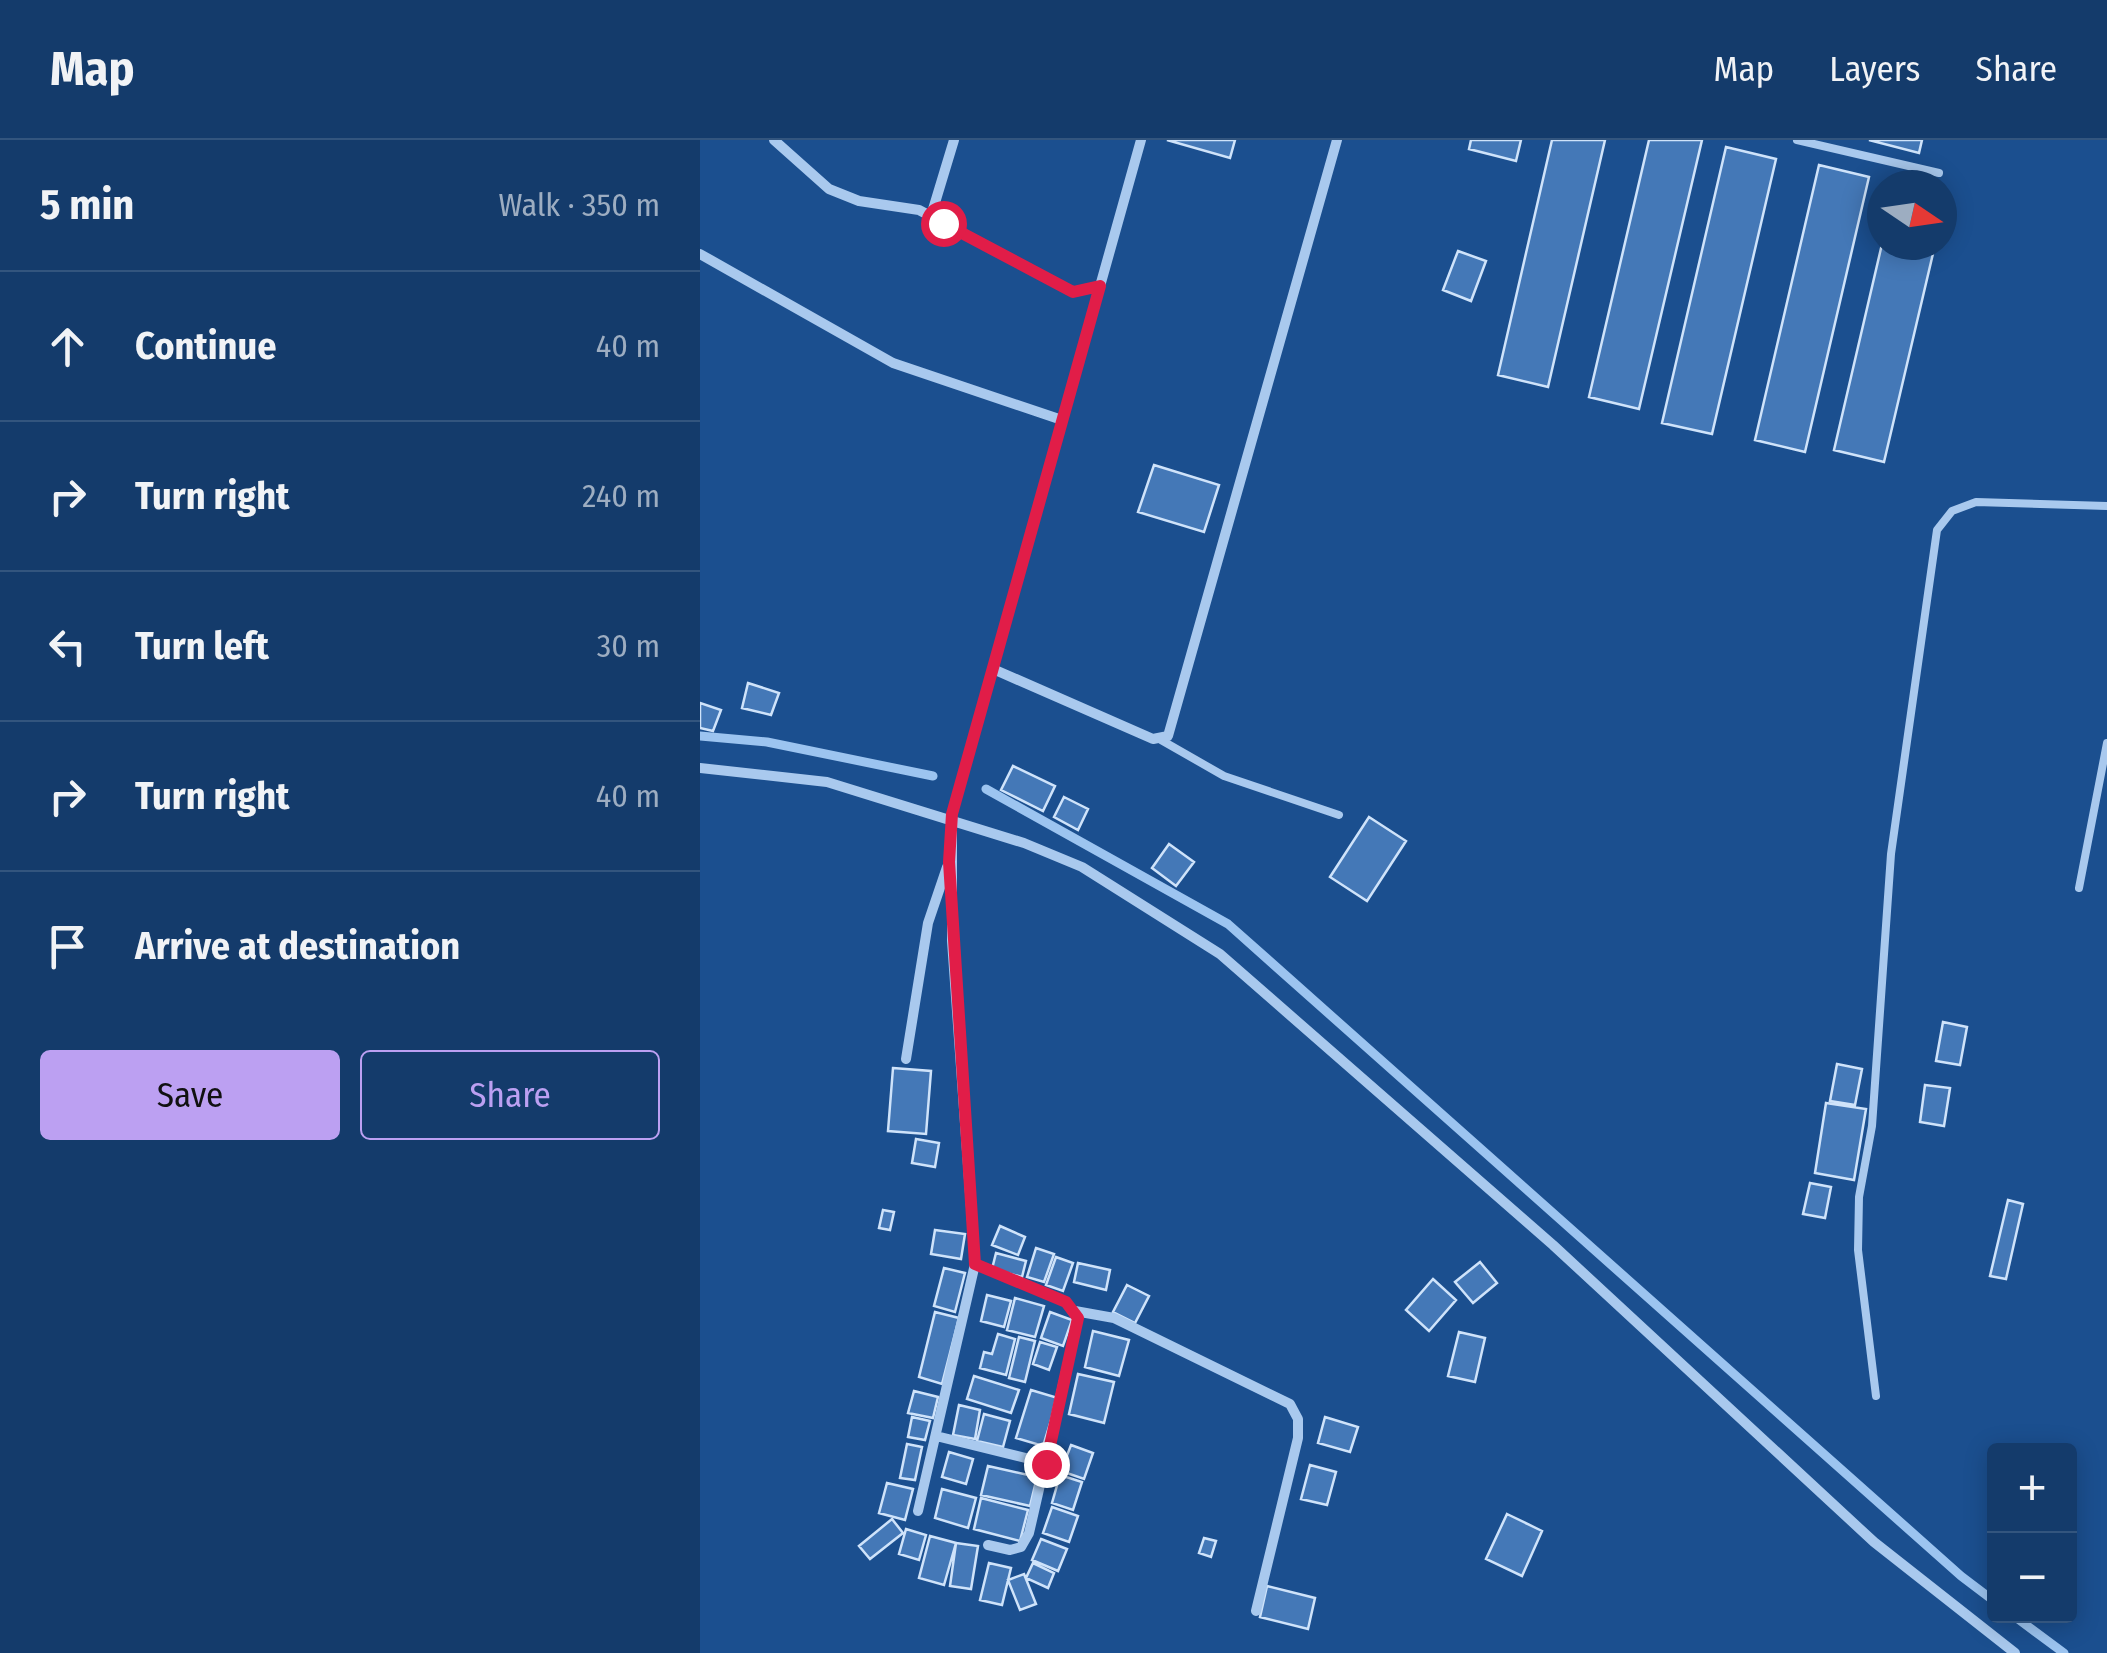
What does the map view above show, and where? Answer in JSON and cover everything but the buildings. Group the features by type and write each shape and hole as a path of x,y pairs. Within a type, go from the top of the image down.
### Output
{"street":[{"path":"774,140 830,189 858,202 906,206 931,216 1073,292 1100,286"},
{"path":"931,216 954,140"},
{"path":"918,1511 975,1264 949,862 951,822 1140,140"},
{"path":"994,669 1162,740 1174,726 1338,140"},
{"path":"700,254 893,363 1062,420"},
{"path":"700,768 827,782 1024,843 1082,867 1220,954 1553,1245 1885,1551 2015,1653"},
{"path":"906,1059 928,923 949,862"},
{"path":"975,1264 1066,1302 1076,1312 1078,1324 1029,1533 1020,1547 1010,1550 988,1545"},
{"path":"1076,1312 1114,1318 1290,1404 1298,1420 1298,1438 1256,1611"},
{"path":"936,1436 1046,1464"}],"lane":[{"path":"1797,140 1926,170"},
{"path":"1876,1396 1858,1250 1859,1197 1877,1068 1891,854 1937,530 1952,511 1976,502 2107,506"},
{"path":"1162,740 1224,776 1339,815"},
{"path":"2079,888 2107,743"}],"waterway":[{"path":"700,736 767,742 933,776"},
{"path":"986,789 1228,924 1987,1596"},
{"path":"2023,1623 2064,1653"}],"route":[{"path":"943,223 1073,292 1100,286 952,814 949,862 958,1048 975,1264 1066,1302 1078,1318 1046,1464"}]}
